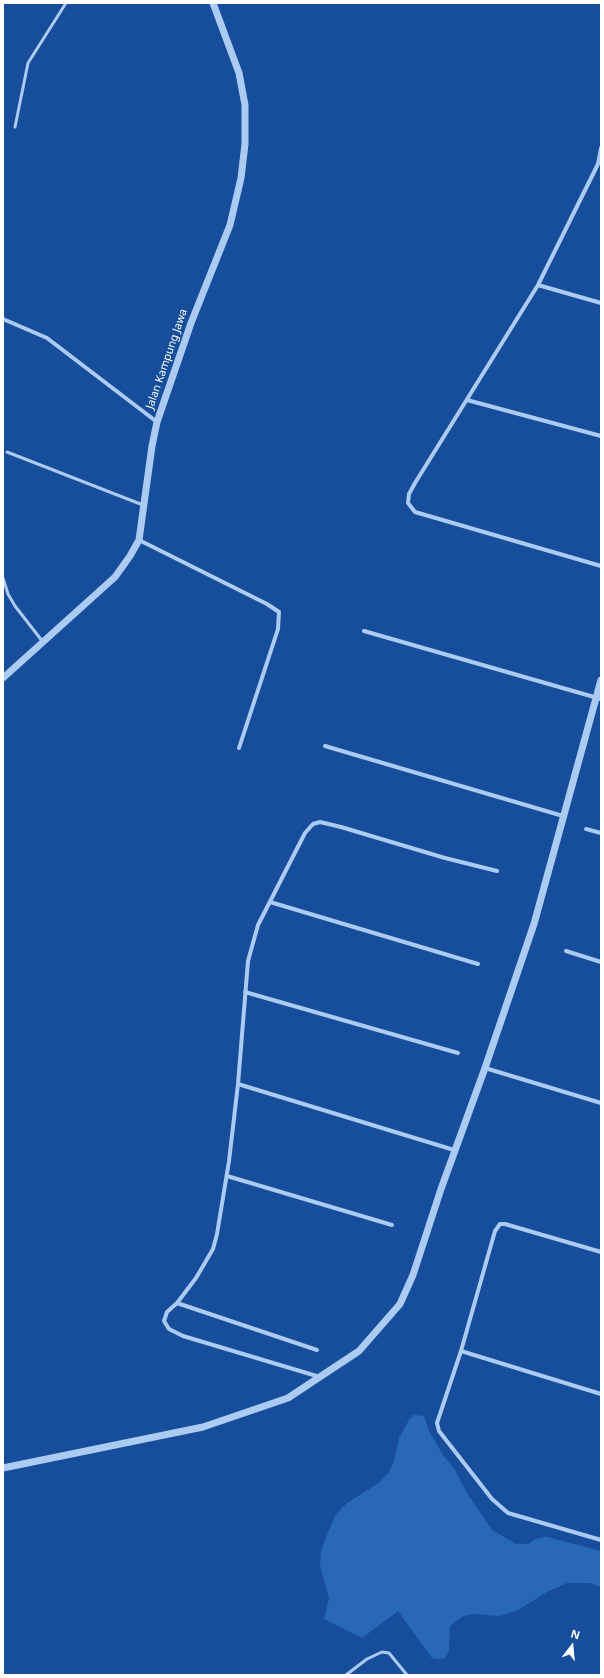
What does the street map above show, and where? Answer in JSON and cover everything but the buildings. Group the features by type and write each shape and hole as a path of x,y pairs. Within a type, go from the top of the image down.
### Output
{"street":[{"name":"Jalan Kampung Jawa","path":"3,678 115,577 139,540 152,446 157,422 191,323 230,225 241,178 245,144 245,105 239,73 213,3"},
{"path":"601,148 599,165 538,286 409,494 408,503 415,512 601,566"},
{"path":"538,286 601,303"},
{"path":"3,319 47,338 157,422"},
{"path":"467,400 601,436"},
{"path":"139,540 267,604 279,612 278,629 239,748"},
{"path":"364,631 598,698"},
{"path":"3,1468 203,1427 288,1398 359,1351 400,1304 413,1275 454,1150 485,1068 534,924 563,816 598,698 601,680"},
{"path":"325,746 563,816"},
{"path":"320,1377 184,1336 169,1329 164,1321 167,1312 177,1303 196,1278 213,1249 217,1234 227,1176 238,1084 248,961 258,925 306,833 313,824 320,822 497,871"},
{"path":"586,829 601,833"},
{"path":"270,902 478,964"},
{"path":"566,951 601,962"},
{"path":"245,992 458,1053"},
{"path":"485,1068 601,1103"},
{"path":"238,1084 454,1150"},
{"path":"227,1176 392,1224"},
{"path":"601,1252 505,1224 500,1224 495,1231 461,1350 437,1424 439,1431 492,1499 508,1513 601,1540"},
{"path":"177,1303 317,1350"},
{"path":"461,1350 601,1394"}],"lane":[{"path":"15,127 28,63 66,3"},
{"path":"7,452 144,505"},
{"path":"3,578 8,594 15,606 43,642"},
{"path":"346,1675 367,1659 382,1652 389,1653 407,1675"}],"shaded area":[{"path":"414,1415 424,1416 429,1431 443,1455 455,1470 467,1493 492,1530 516,1544 528,1544 535,1539 547,1537 601,1551 601,1587 590,1583 567,1583 547,1592 518,1610 499,1616 473,1614 463,1616 450,1626 449,1651 445,1658 440,1659 432,1658 398,1611 362,1638 324,1619 329,1599 320,1565 321,1552 328,1532 336,1514 347,1503 379,1483 389,1472 394,1461 399,1438 409,1420"}]}
